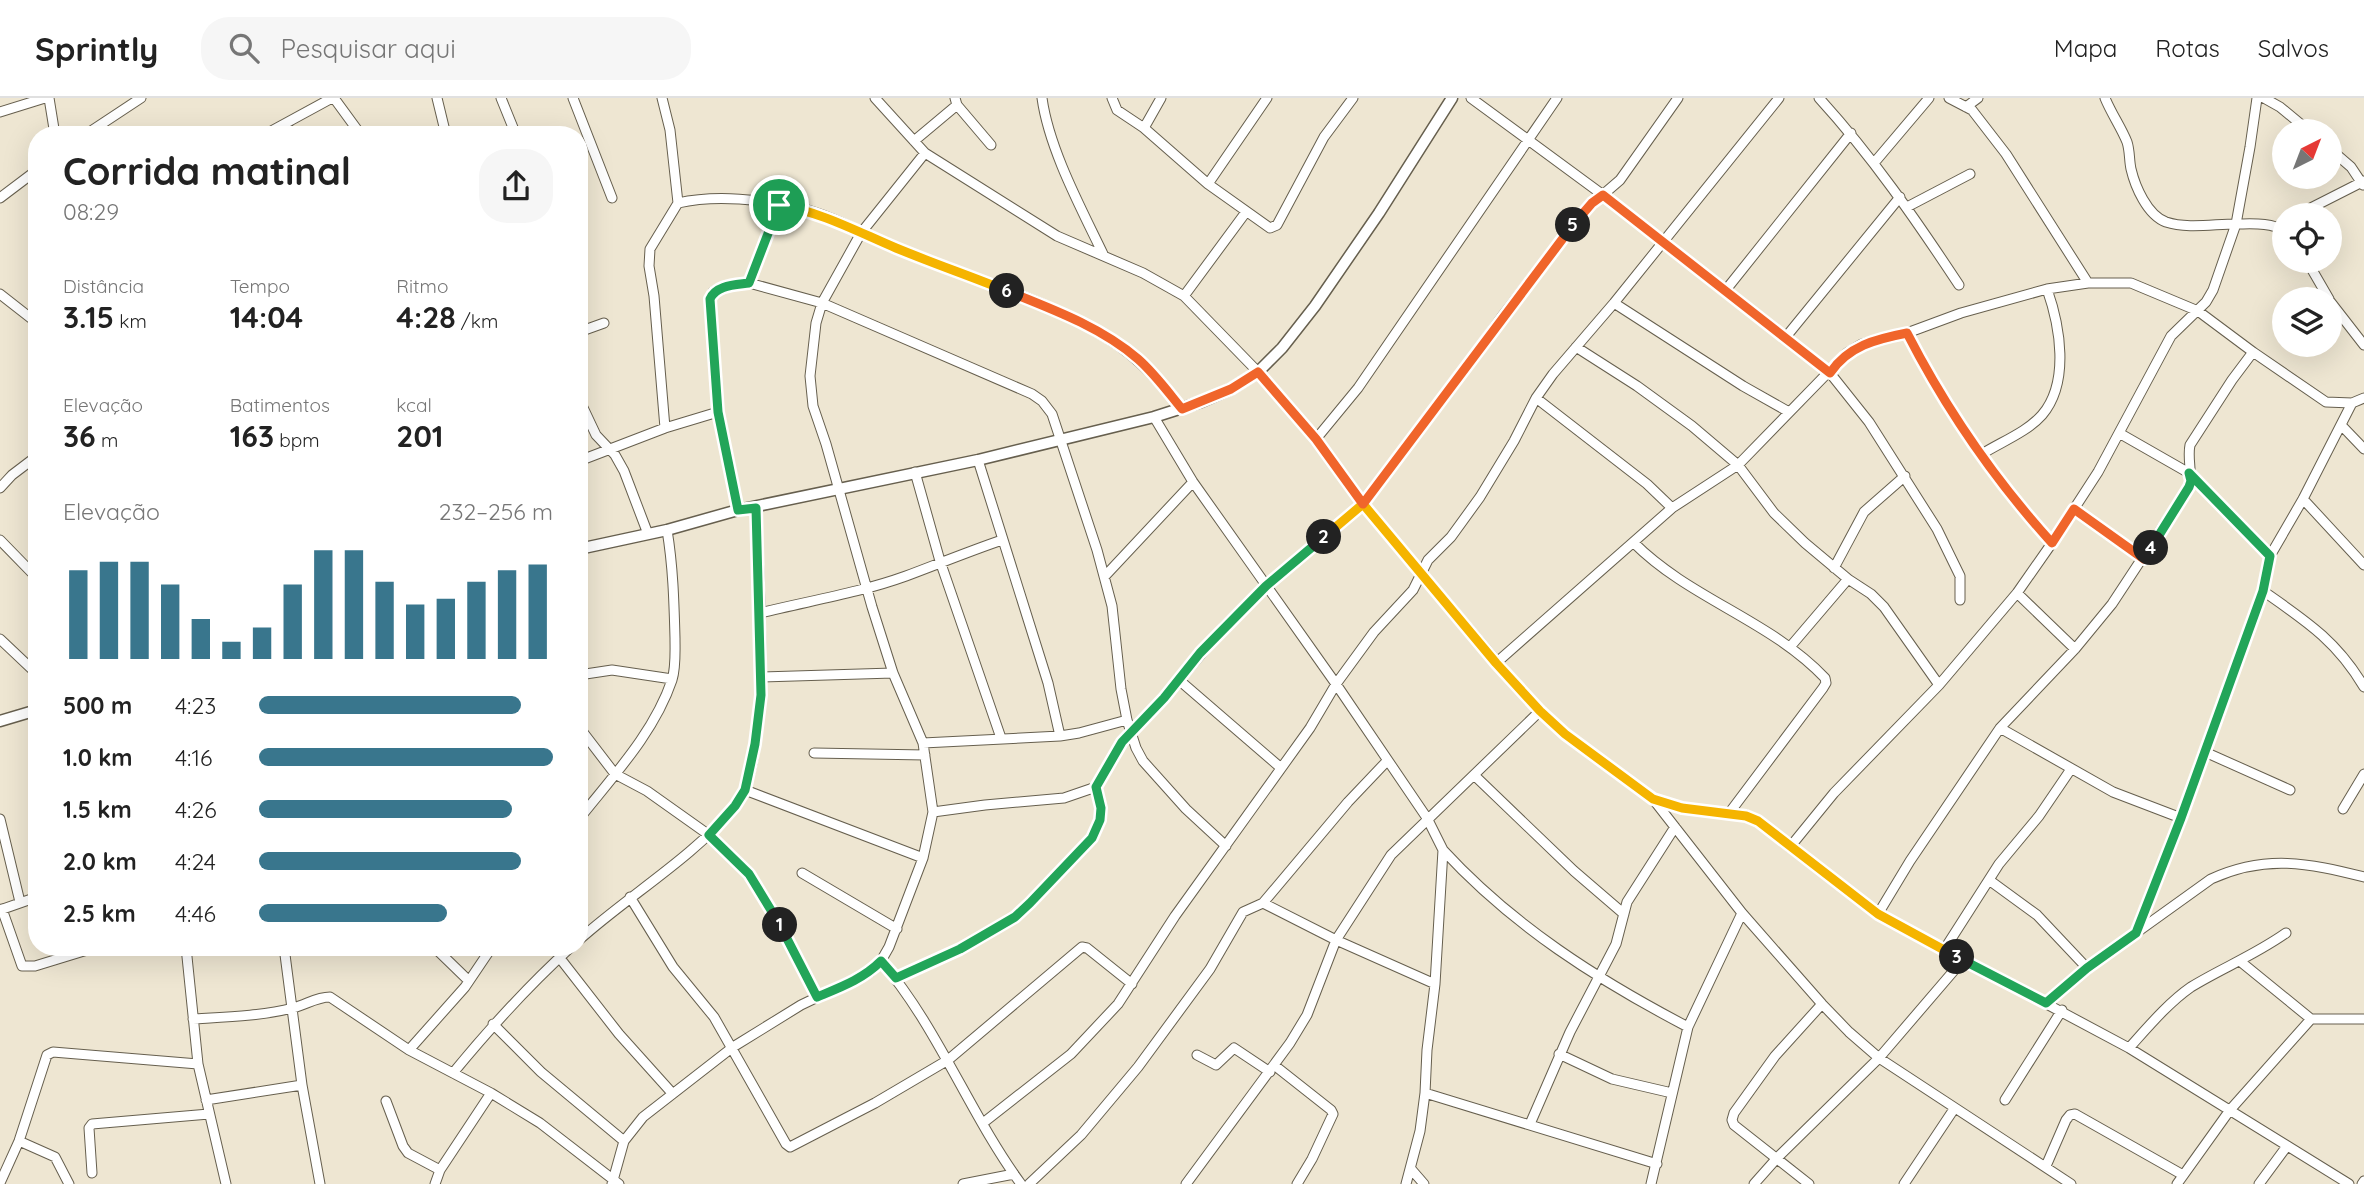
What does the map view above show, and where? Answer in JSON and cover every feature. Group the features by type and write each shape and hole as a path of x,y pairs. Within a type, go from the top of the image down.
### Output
{"street":[{"path":"0,112 47,98 53,126"},
{"path":"99,126 141,98"},
{"path":"282,126 316,102 333,98 354,126"},
{"path":"437,98 444,126"},
{"path":"501,98 512,126"},
{"path":"573,98 584,126"},
{"path":"662,98 670,130 678,203 657,234 649,258 665,428"},
{"path":"875,98 925,153 1057,236 1161,281 1184,296 1258,372 1316,439 1363,504 1496,663 1565,734 1653,799 1742,913 1822,1004 1879,1058 2071,1184"},
{"path":"1042,98 1045,118 1055,145 1103,254"},
{"path":"1112,98 1120,113 1144,128 1209,184 1266,227 1274,228 1324,137 1353,98"},
{"path":"1144,128 1161,98"},
{"path":"1209,184 1267,98"},
{"path":"588,547 667,530 738,510 978,460 1154,417 1231,389 1258,372 1282,348 1315,306 1379,213 1452,98"},
{"path":"1471,98 1603,195 1830,373 1869,422 1937,529 1960,576 1960,600"},
{"path":"1316,439 1358,388 1557,98"},
{"path":"933,812 1064,798 1096,787 1130,733 1224,627 1266,586 1363,504 1520,293 1584,211 1620,180 1678,98"},
{"path":"1819,98 1851,133 1900,197 1959,285"},
{"path":"1874,163 1929,98"},
{"path":"1950,98 1980,119 2006,154 2088,283"},
{"path":"1966,107 1978,98"},
{"path":"2105,98 2113,119 2126,139 2131,168 2145,201 2152,213 2162,221 2179,225 2272,226"},
{"path":"1790,847 1835,793 1939,685 2017,593 2098,472 2171,336 2198,311 2213,290 2236,224 2256,98"},
{"path":"2264,98 2294,119"},
{"path":"983,1123 1071,1055 1097,1029 1132,984 1175,916 1310,727 1336,684 1374,632 1413,590 1428,561 1451,537 1480,497 1536,398 1775,99"},
{"path":"914,141 956,102 991,145"},
{"path":"1725,291 1851,133"},
{"path":"588,136 612,198"},
{"path":"193,1019 293,1008 321,997 330,997 409,1050 491,1093 540,1123 614,1182 624,1141 643,1117 733,1047 817,997 870,972 881,961 897,929 923,859 933,812 923,743 893,673 811,394 816,323 822,303 861,233 925,153"},
{"path":"2322,203 2363,183 2342,159"},
{"path":"1907,207 1970,174"},
{"path":"0,198 28,177"},
{"path":"1786,338 1900,197"},
{"path":"678,203 715,198 802,209 836,220 861,233 1071,317 1138,359 1182,409"},
{"path":"749,283 779,205"},
{"path":"1184,296 1246,212"},
{"path":"738,510 718,412 710,299 713,292 720,288 749,283 822,303 1032,394 1042,401 1052,414 1105,576 1112,606 1130,733 1143,761 1226,846"},
{"path":"1496,663 1672,508 1738,465 1847,353 1862,344 1907,333 1961,313 2047,289 2088,283 2131,283 2198,311 2326,402 2352,403 2364,398"},
{"path":"1982,454 2032,424 2043,414 2052,396 2059,363 2059,340 2047,289"},
{"path":"0,295 28,316"},
{"path":"1614,303 1743,386 1789,412"},
{"path":"2342,316 2364,345"},
{"path":"588,329 604,323"},
{"path":"1907,333 1943,399 2021,509 2052,543"},
{"path":"1576,347 1670,410 1738,465 1774,513 1834,568 1871,594 1884,607 1939,685"},
{"path":"1878,914 1910,861 2000,728 2075,649 2144,559 2189,487 2190,445 2253,352"},
{"path":"1536,398 1638,477 1672,508"},
{"path":"2136,933 2181,818 2263,591 2270,556 2303,499 2352,403"},
{"path":"588,458 665,428 718,412"},
{"path":"1154,417 1193,482 1427,818 1443,850 1465,875 1549,945 1599,977 1688,1027"},
{"path":"588,418 596,435 611,450 624,471 648,534"},
{"path":"2342,426 2364,449"},
{"path":"2119,433 2189,473 2270,556"},
{"path":"978,460 1048,683 1060,736"},
{"path":"0,488 28,463"},
{"path":"915,472 940,561 1001,738"},
{"path":"1834,568 1864,512 1905,476"},
{"path":"1105,576 1193,482"},
{"path":"2303,499 2364,565"},
{"path":"588,932 709,835 735,806 745,790 755,744 761,695 756,508"},
{"path":"2074,509 2144,559"},
{"path":"588,808 645,734 672,679 675,661 674,592 667,530"},
{"path":"0,540 28,569"},
{"path":"760,613 907,576 940,561 1002,540"},
{"path":"1634,544 1655,565 1790,647 1819,672 1826,683 1730,812"},
{"path":"1790,647 1848,579"},
{"path":"2263,591 2336,646 2364,687"},
{"path":"2017,593 2075,649"},
{"path":"0,639 28,665"},
{"path":"588,674 612,670 672,679"},
{"path":"760,677 893,673"},
{"path":"1179,680 1281,768"},
{"path":"1186,1184 1272,1069 1307,1015 1336,940 1391,855 1540,711"},
{"path":"0,721 28,713"},
{"path":"923,743 1060,736 1127,720"},
{"path":"2000,728 2113,792 2181,818"},
{"path":"588,739 615,774 647,791 709,835 749,874 817,997"},
{"path":"2205,752 2290,790"},
{"path":"814,753 925,755"},
{"path":"1029,1184 1081,1135 1112,1101 1210,970 1243,912 1263,903 1387,761"},
{"path":"1944,950 2010,850 2039,816 2071,769"},
{"path":"2343,809 2364,774"},
{"path":"1474,775 1574,871 1624,914"},
{"path":"896,978 960,949 1015,917 1030,903 1092,838 1100,820 1101,808 1096,787"},
{"path":"745,790 923,859"},
{"path":"1653,799 1682,808 1730,812 1758,821 1878,914 2129,1048 2344,1183"},
{"path":"0,820 20,902"},
{"path":"1530,1124 1559,1054 1616,944 1628,902 1675,827"},
{"path":"1406,1184 1420,1131 1425,1093 1443,850"},
{"path":"2046,1003 2087,968 2211,879 2250,866 2276,862 2319,866 2364,877"},
{"path":"802,873 897,929"},
{"path":"1989,880 2038,915 2087,968"},
{"path":"629,897 673,967 714,1017 760,1100 790,1147 875,1103 948,1060 1082,947 1087,948 1132,984"},
{"path":"28,900 1,909 22,967 68,956"},
{"path":"1263,903 1336,940 1435,984"},
{"path":"1651,1184 1688,1027 1742,913"},
{"path":"2129,1048 2186,992 2286,933"},
{"path":"187,956 198,1064 225,1182 212,1184"},
{"path":"285,956 302,1085 320,1184"},
{"path":"443,956 469,981"},
{"path":"409,1050 469,981 486,956"},
{"path":"453,1073 493,1024 559,957 619,1034 672,1093"},
{"path":"1754,1184 1879,1058 1963,960"},
{"path":"881,961 918,1008 1021,1184"},
{"path":"2241,961 2311,1019 2364,1019"},
{"path":"1809,1184 1734,1125 1732,1120 1734,1113 1775,1056 1822,1004"},
{"path":"2005,1100 2062,1010"},
{"path":"2177,1184 2230,1110 2311,1019"},
{"path":"493,1024 541,1072 624,1141"},
{"path":"1197,1055 1216,1065 1234,1048 1272,1069 1323,1103 1334,1114 1300,1183"},
{"path":"1,1180 19,1141 47,1055 53,1052 198,1064"},
{"path":"1559,1054 1612,1079 1672,1093"},
{"path":"206,1100 302,1085"},
{"path":"435,1184 440,1170 491,1093"},
{"path":"1425,1093 1657,1164"},
{"path":"386,1101 408,1153 440,1170"},
{"path":"1904,1184 1954,1109"},
{"path":"92,1173 89,1128 92,1124 209,1114"},
{"path":"2046,1166 2066,1120 2075,1114 2183,1175"},
{"path":"19,1141 55,1157 69,1184"},
{"path":"2259,1184 2287,1146"},
{"path":"1410,1169 1424,1184"},
{"path":"963,1184 1014,1174"}],"route":[{"path":"779,205 749,283 720,288 713,292 710,299 718,412 738,510 756,508 761,695 755,744 745,790 735,806 709,835 749,874 760,890 817,997 870,972 881,961 896,978 960,949 1015,917 1092,838 1100,820 1101,808 1096,787 1122,742 1164,698 1224,627 1266,586 1363,504 1496,663 1540,711 1565,734 1653,799 1682,808 1730,812 1758,821 1878,914 2046,1003 2087,968 2136,933 2181,818 2263,591 2270,556 2189,473 2189,487 2144,559 2074,509 2052,543 2021,509 1949,408 1907,333 1862,344 1847,353 1830,373 1603,195 1584,211 1363,504 1316,439 1258,372 1231,389 1182,409 1138,359 1071,317 901,250 836,220 779,205"}]}
